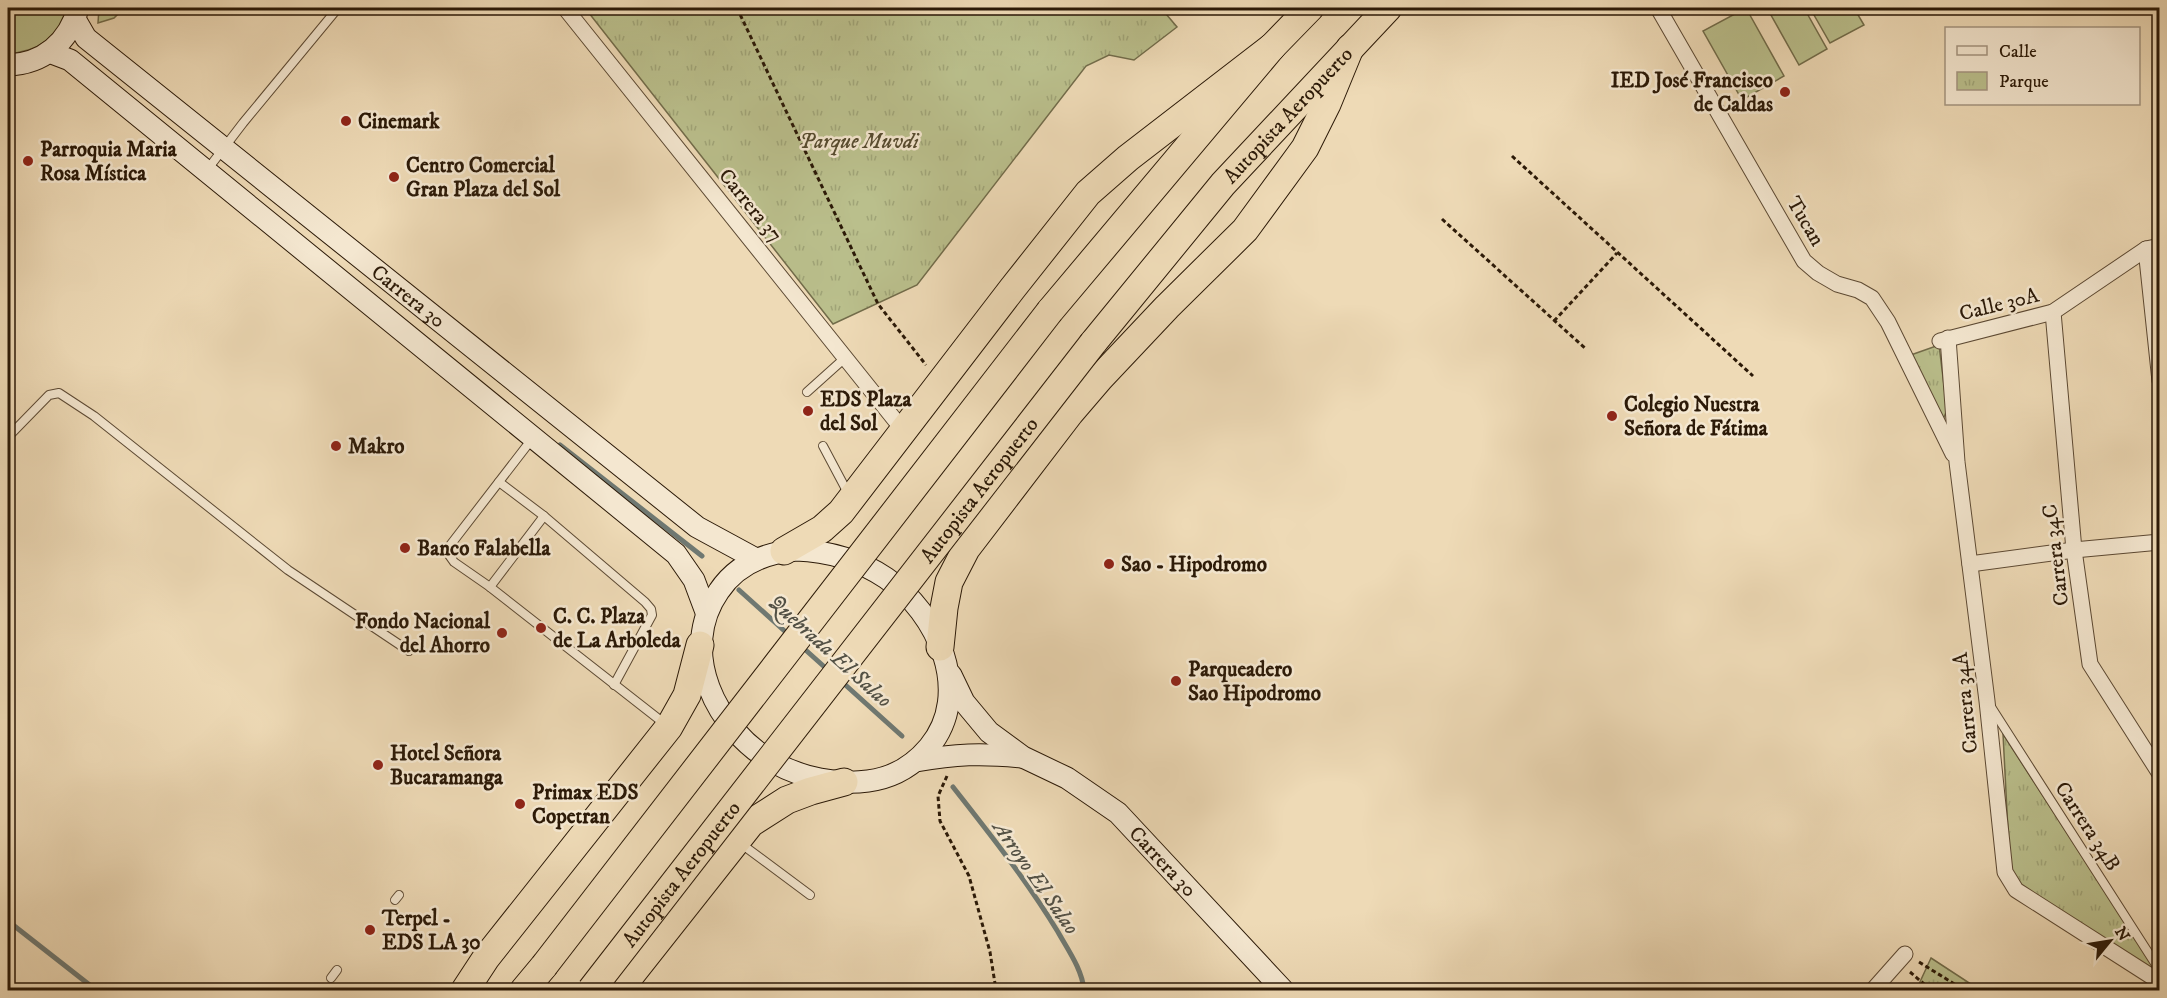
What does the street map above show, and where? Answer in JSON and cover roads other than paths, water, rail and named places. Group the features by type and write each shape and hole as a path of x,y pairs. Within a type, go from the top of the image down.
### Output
{"highway":[{"path":"524,990 1050,311 1272,47 1310,8"},
{"name":"Autopista Aeropuerto","path":"591,990 1093,343 1222,184 1388,8"},
{"path":"784,551 822,529 841,512 1088,193 1128,158 1272,47"},
{"path":"944,658 944,608 949,582 966,549 1100,378 1167,307 1245,230 1305,148 1327,104 1350,48"},
{"path":"465,990 486,958 669,727 687,695 700,645"},
{"path":"619,990 736,840 752,823 779,804 811,791 844,782"}],"street":[{"name":"Carrera 37","path":"565,8 903,430"},
{"name":"Tucan","path":"1658,8 1804,261 1837,285 1858,290 1872,297 1904,352 1957,462"},
{"name":"Carrera 30","path":"77,13 86,38 698,527 756,559"},
{"path":"8,65 28,62 49,52 69,32 77,13"},
{"name":"Carrera 30","path":"49,52 70,60 676,554 694,580 706,612"},
{"path":"2153,248 2160,381"},
{"name":"Calle 30A","path":"1944,339 2053,312 2153,248"},
{"name":"Carrera 34C","path":"2053,312 2074,550 2090,664 2160,774"},
{"name":"Carrera 34A","path":"1944,339 2005,872 2016,891 2160,982"},
{"path":"1970,564 2074,550 2160,542"},
{"name":"Carrera 30","path":"706,612 728,579 756,559 784,551 805,550 844,558 886,578 913,602 934,633 964,702 989,732 1023,757 1067,778 1118,813 1283,990"},
{"path":"706,612 700,645 702,665 712,696 734,728 753,748 786,768 820,779 844,782 870,781 900,771 916,761 933,743 943,721 949,691 944,658"},
{"name":"Carrera 30","path":"916,761 953,754 984,753 1023,757"},
{"path":"1873,990 1901,958"}],"lane":[{"path":"206,171 338,8"},
{"path":"807,392 846,357"},
{"path":"8,437 49,395 59,393 94,416 288,570 410,651"},
{"path":"533,437 448,548 449,555 454,562 490,587 669,727"},
{"path":"823,446 851,500"},
{"path":"499,482 544,516 651,609 652,615 614,685"},
{"path":"490,587 544,516"},
{"name":"Carrera 34B","path":"1987,701 2160,971"},
{"path":"736,840 810,895"},
{"path":"330,978 337,970"}],"waterway":[{"name":"Quebrada El Salao","path":"560,445 702,556"},
{"name":"Quebrada El Salao","path":"739,590 789,635"},
{"name":"Quebrada El Salao","path":"800,645 829,671"},
{"name":"Quebrada El Salao","path":"841,681 902,736"},
{"name":"Arroyo El Salao","path":"953,787 1034,894 1074,960 1084,990"},
{"path":"8,921 96,990"}],"place":[{"name":"IED José Francisco de Caldas","path":"1785,92"},
{"name":"Cinemark","path":"346,121"},
{"name":"Parroquia Maria Rosa Mística","path":"28,161"},
{"name":"Centro Comercial Gran Plaza del Sol","path":"394,177"},
{"name":"EDS Plaza del Sol","path":"808,411"},
{"name":"Colegio Nuestra Señora de Fátima","path":"1612,416"},
{"name":"Makro","path":"336,446"},
{"name":"Banco Falabella","path":"405,548"},
{"name":"Sao - Hipodromo","path":"1109,564"},
{"name":"C. C. Plaza de La Arboleda","path":"541,628"},
{"name":"Fondo Nacional del Ahorro","path":"502,633"},
{"name":"Parqueadero Sao Hipodromo","path":"1176,681"},
{"name":"Hotel Señora Bucaramanga","path":"378,765"},
{"name":"Primax EDS Copetran","path":"520,804"},
{"name":"Terpel - EDS LA 30","path":"370,930"}],"park label":[{"name":"Parque Muvdi","path":"859,141"}]}
